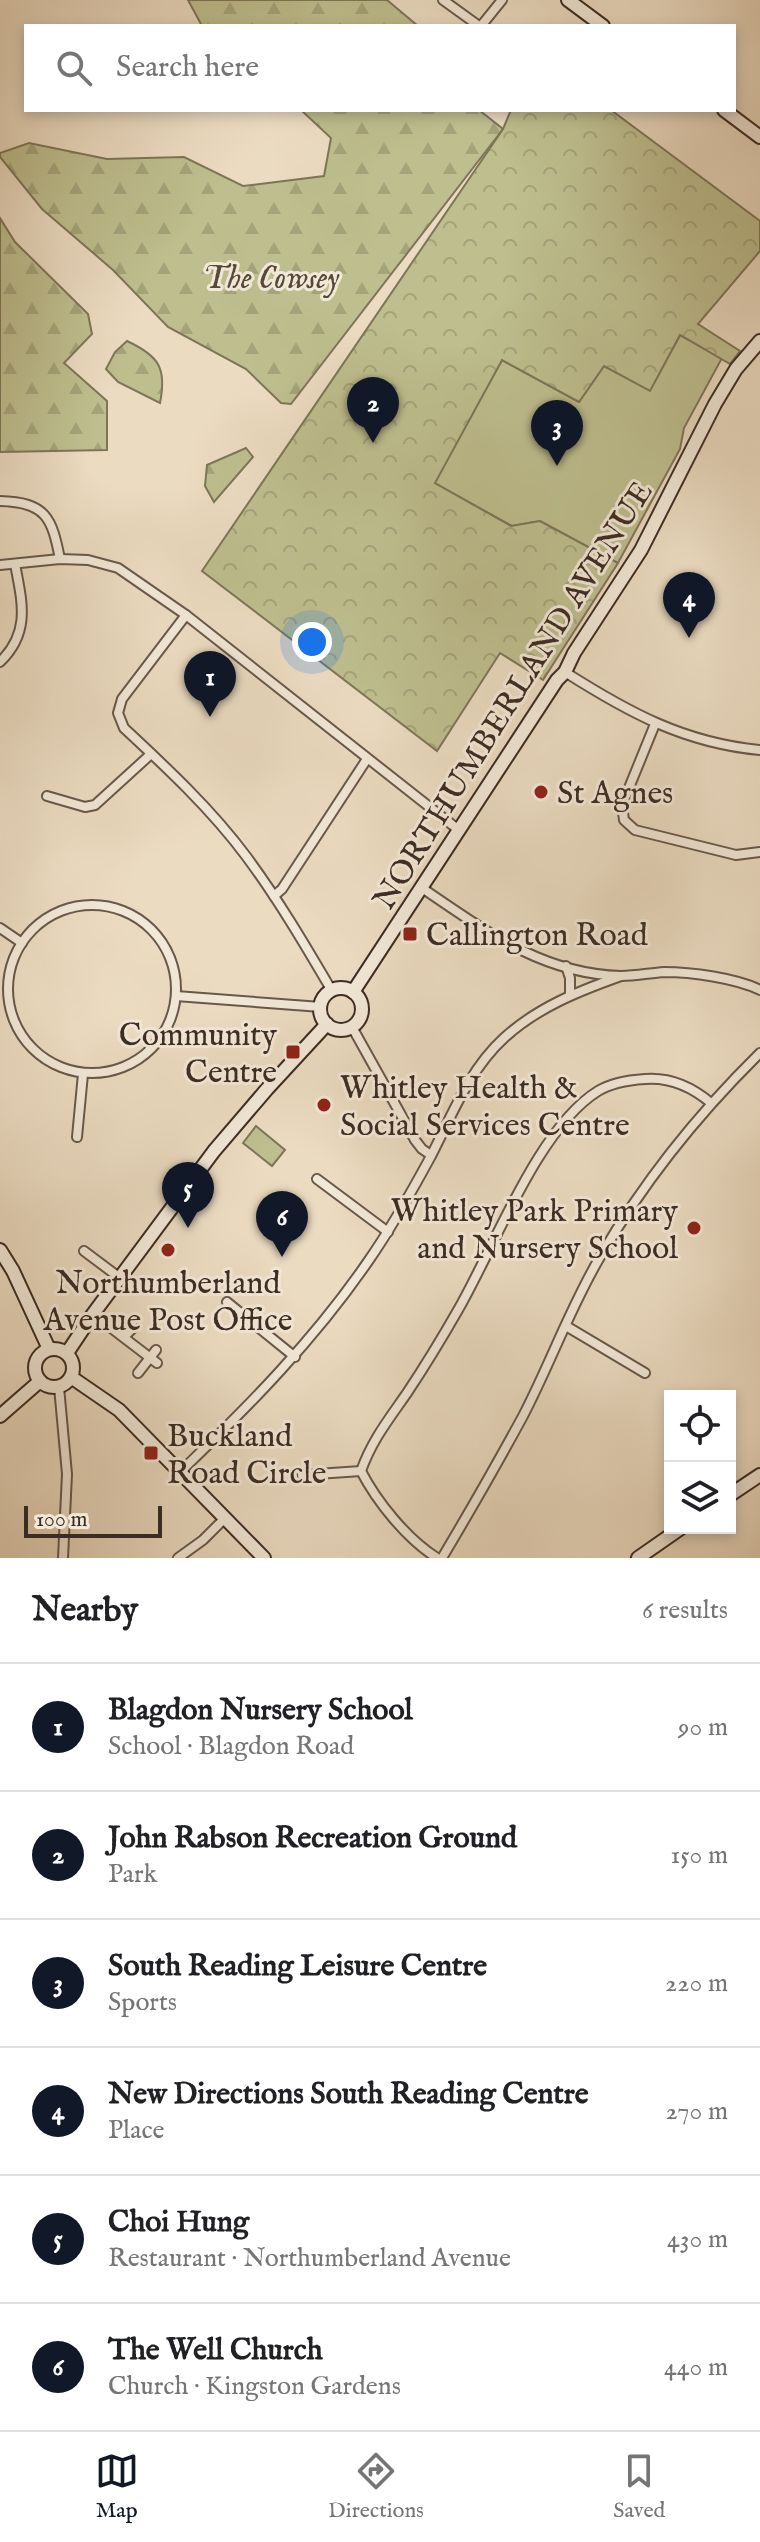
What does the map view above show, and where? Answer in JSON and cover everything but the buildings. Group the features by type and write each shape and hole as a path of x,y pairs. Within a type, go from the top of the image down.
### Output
{"street":[{"path":"443,0 477,24"},
{"path":"482,24 502,0"},
{"path":"568,0 600,24"},
{"path":"727,112 760,137"},
{"name":"NORTHUMBERLAND AVENUE","path":"353,992 565,672 574,653 641,550 729,381 760,341"},
{"path":"0,501 33,505 46,514 53,525 60,559"},
{"path":"0,565 60,559 88,560 118,568 186,615 460,831"},
{"path":"0,662 20,634 22,623 15,564"},
{"path":"186,615 122,699 118,713 124,728 210,813 245,855 332,991"},
{"path":"565,672 612,702 655,724 730,747 760,750"},
{"path":"655,724 622,805 624,820 635,830 736,855 760,852"},
{"path":"47,796 85,807 95,805 151,754"},
{"path":"274,896 282,889 367,759"},
{"path":"422,888 500,941 539,958 621,976 691,973 760,990"},
{"path":"90,905 117,908 142,921 159,939 173,965 176,996 166,1028 145,1054 127,1065 83,1074 56,1065 23,1039 9,1002 10,964 22,943 38,923 62,910 90,905"},
{"path":"0,928 22,943"},
{"path":"566,966 570,995"},
{"path":"180,1472 295,1357 369,1261 431,1155 456,1104 474,1075 503,1039 539,1012 570,995 621,976"},
{"path":"343,988 353,992 361,1003 361,1017 352,1027 339,1030 327,1024 321,1007 324,997 332,991 343,988"},
{"path":"176,996 321,1007"},
{"path":"67,1353 214,1151 327,1024"},
{"path":"352,1027 415,1140 431,1155"},
{"path":"711,1103 696,1090 660,1078 629,1080 600,1089 575,1109 551,1138 430,1358 369,1447 361,1471 378,1501 426,1551 439,1558 523,1415 599,1259 636,1199 711,1103 760,1053"},
{"path":"77,1137 83,1074"},
{"path":"317,1179 388,1232"},
{"path":"0,1250 49,1349"},
{"path":"84,1251 120,1278"},
{"path":"227,1302 295,1357"},
{"path":"93,1314 154,1357 138,1373"},
{"path":"566,1326 645,1373"},
{"path":"124,1337 134,1327"},
{"path":"56,1348 67,1353 73,1365 71,1377 59,1387 40,1381 35,1369 36,1362 49,1349 56,1348"},
{"path":"71,1377 119,1410 264,1558"},
{"path":"0,1416 40,1381"},
{"path":"59,1387 67,1474 63,1558"},
{"path":"302,1475 361,1471"},
{"path":"736,1491 760,1475"},
{"path":"178,1558 203,1540 225,1518"},
{"path":"638,1558 672,1534"}],"green space":[{"path":"188,0 387,0 416,24 201,24"},
{"name":"The Cowsey","path":"303,112 482,112 503,129 291,404 281,403 246,369 168,327 113,270 42,209 0,157 0,153 29,143 107,159 184,157 243,186 324,176 331,138"},
{"path":"510,112 614,112 760,221 760,251 698,324 740,351 730,364 680,335 650,391 604,366 579,402 502,360 435,483 511,526 540,521 618,563 543,680 500,653 437,751 202,571 503,129"},
{"path":"0,218 15,242 88,314 92,334 64,363 107,401 107,450 0,452"},
{"path":"680,335 722,358 684,428 680,449 618,563 540,521 512,526 434,483 502,360 579,402 604,366 650,390"},
{"path":"127,341 147,352 158,364 162,381 160,403 118,382 106,369 115,352"},
{"path":"246,448 253,457 214,502 205,486 207,465"},
{"path":"256,1126 285,1150 272,1166 243,1143"}],"place":[{"name":"John Rabson Recreation Ground","path":"373,443"},
{"name":"South Reading Leisure Centre","path":"557,466"},
{"name":"New Directions South Reading Centre","path":"689,638"},
{"name":"Blagdon Nursery School","path":"210,717"},
{"name":"St Agnes","path":"541,792"},
{"name":"Callington Road","path":"410,934"},
{"name":"Community Centre","path":"293,1052"},
{"name":"Whitley Health & Social Services Centre","path":"324,1105"},
{"name":"Choi Hung","path":"188,1228"},
{"name":"Whitley Park Primary and Nursery School","path":"694,1228"},
{"name":"Northumberland Avenue Post Office","path":"168,1250"},
{"name":"The Well Church","path":"282,1257"},
{"name":"Buckland Road Circle","path":"151,1453"}]}
